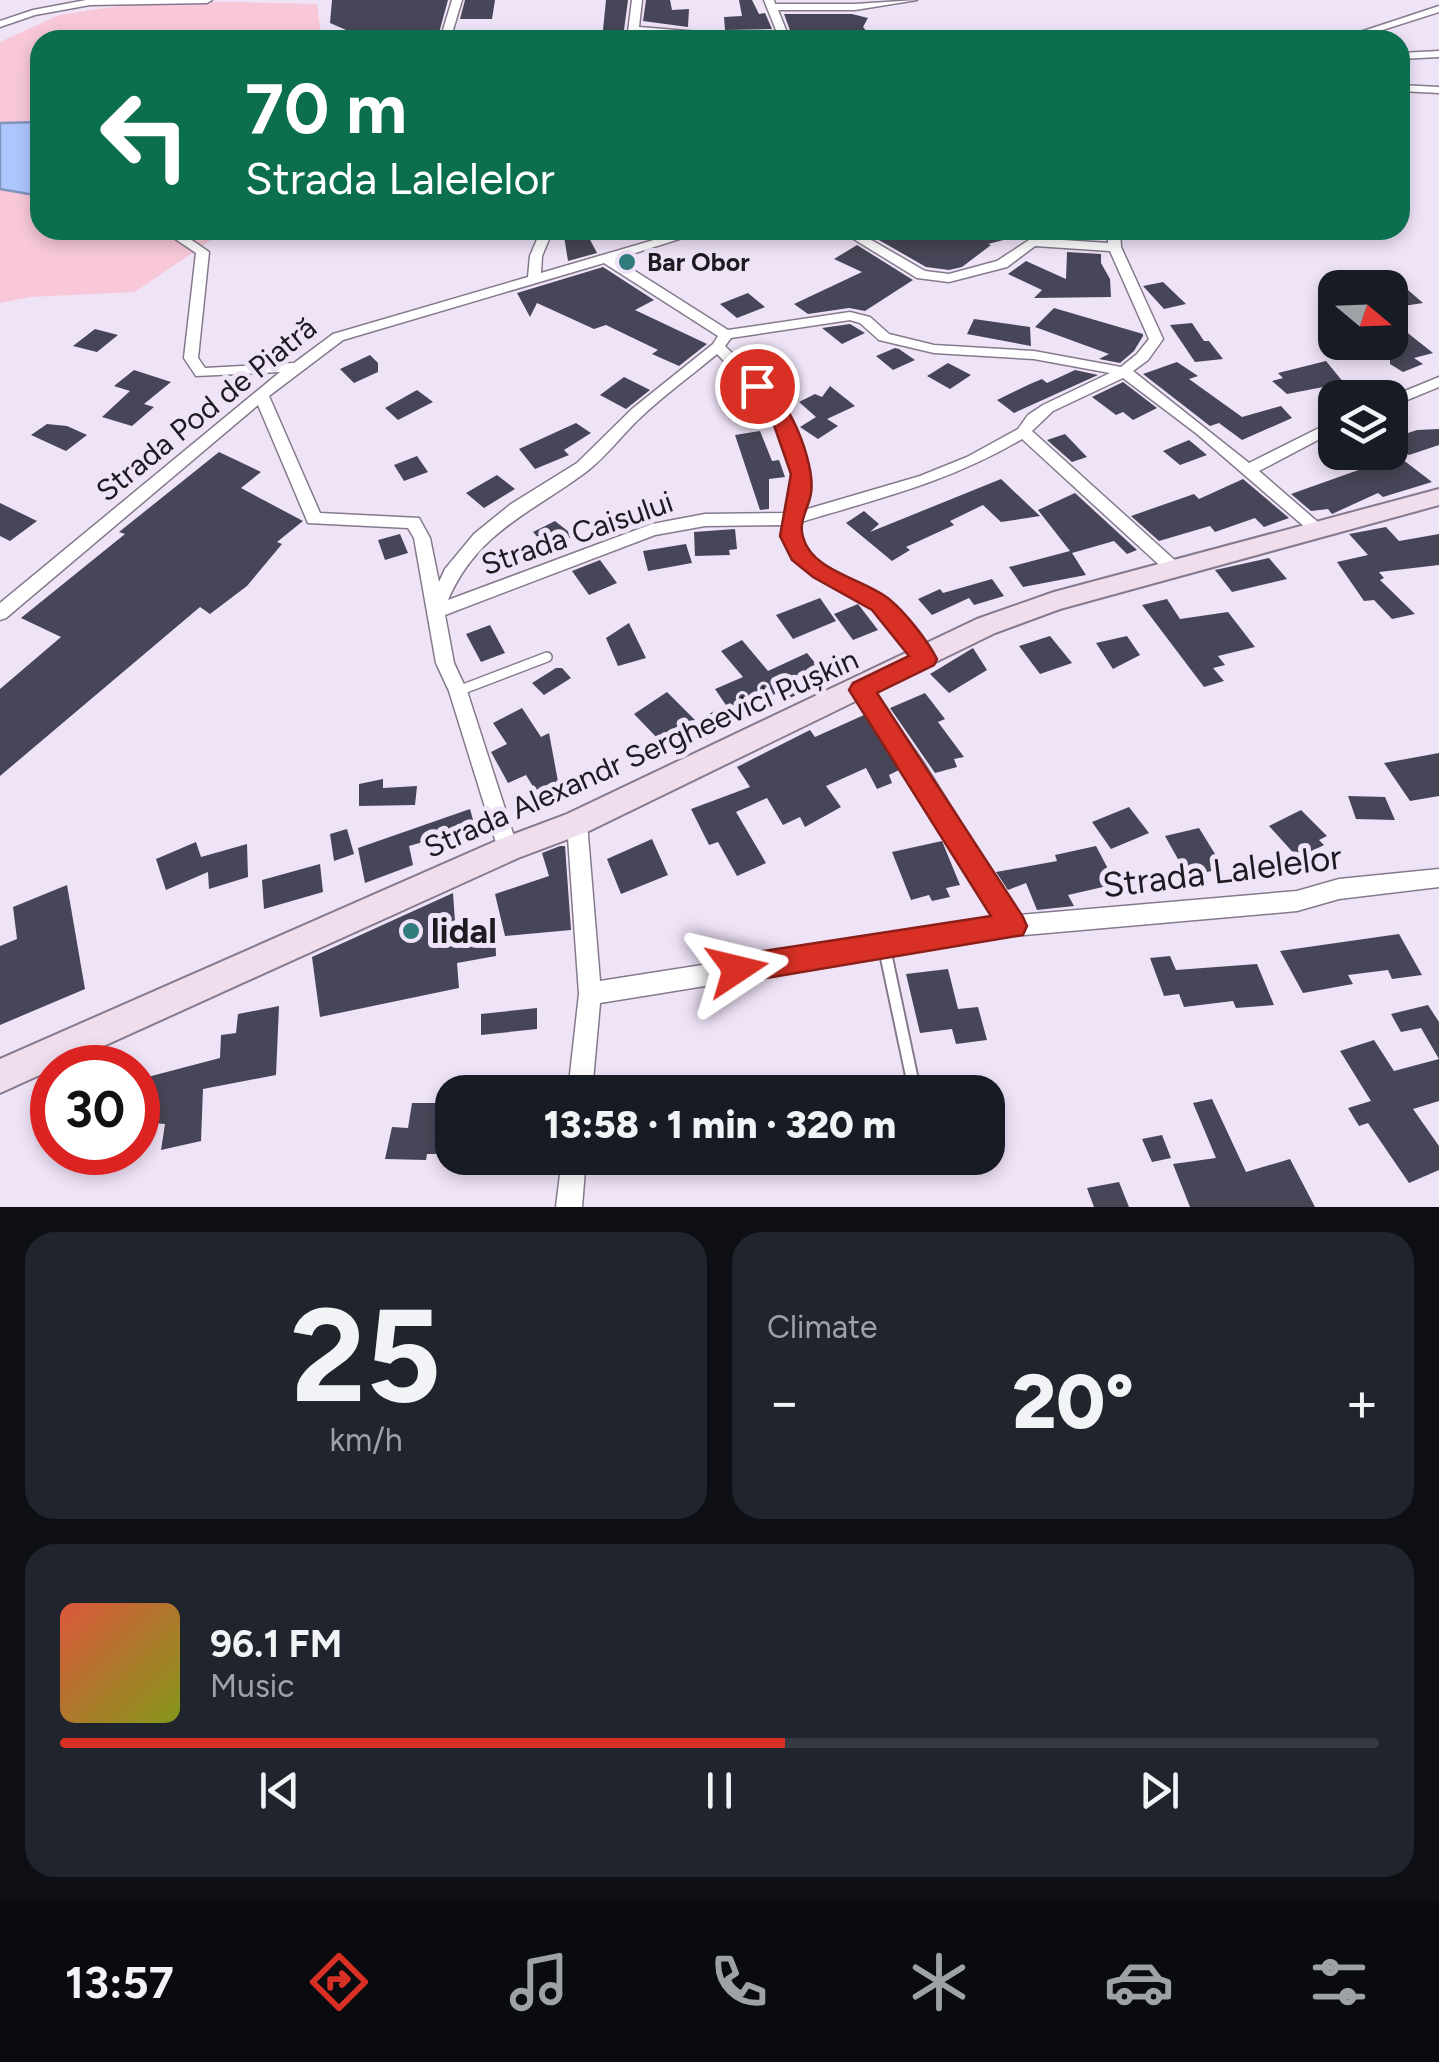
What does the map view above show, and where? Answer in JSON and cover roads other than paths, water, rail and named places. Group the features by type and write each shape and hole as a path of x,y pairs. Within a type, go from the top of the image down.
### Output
{"street":[{"path":"0,24 90,2 207,0"},
{"path":"448,30 457,0"},
{"path":"634,30 637,0"},
{"path":"781,30 770,4 870,6 912,0"},
{"path":"1372,30 1439,9"},
{"path":"1410,55 1439,54"},
{"path":"1410,89 1439,90"},
{"path":"184,240 203,252 191,358 201,373 297,367"},
{"path":"534,281 536,256 543,240"},
{"name":"Strada Pod de Piatră","path":"0,612 297,367 338,338 667,240"},
{"path":"862,240 922,274 948,278 1002,264 1032,242 1115,247"},
{"path":"1115,240 1156,339 1147,356 1126,373"},
{"path":"605,258 722,341 777,405 802,474 800,495 791,519 791,536 800,554 821,572 880,604 926,659"},
{"path":"434,612 451,573 480,538 517,508 583,467 637,412 722,341 850,316 866,320 884,337 916,345 1034,355 1126,373 1319,530"},
{"name":"Strada Caisului","path":"434,612 652,530 704,520 791,519 948,473 1023,432 1027,424 1064,402 1126,373"},
{"path":"1408,395 1439,382"},
{"path":"262,396 314,519 413,522 422,538 445,662 458,691 508,849"},
{"path":"1023,432 1173,568"},
{"path":"1248,470 1318,434"},
{"name":"Strada Alexandr Sergheevici Pușkin","path":"0,1076 508,849 577,823 1003,620 1054,601 1439,497"},
{"path":"862,690 916,768 1013,926"},
{"path":"577,823 590,994 582,1075"},
{"name":"Strada Lalelelor","path":"590,994 1013,926 1297,901 1339,889 1439,878"},
{"path":"568,1207 572,1175"}],"lane":[{"path":"458,691 547,658"},
{"path":"884,944 911,1075"}],"water":[{"path":"30,122 30,194 0,189 0,123"}],"place":[{"name":"Bar Obor","path":"627,262"},
{"name":"lidal","path":"411,931"}]}
